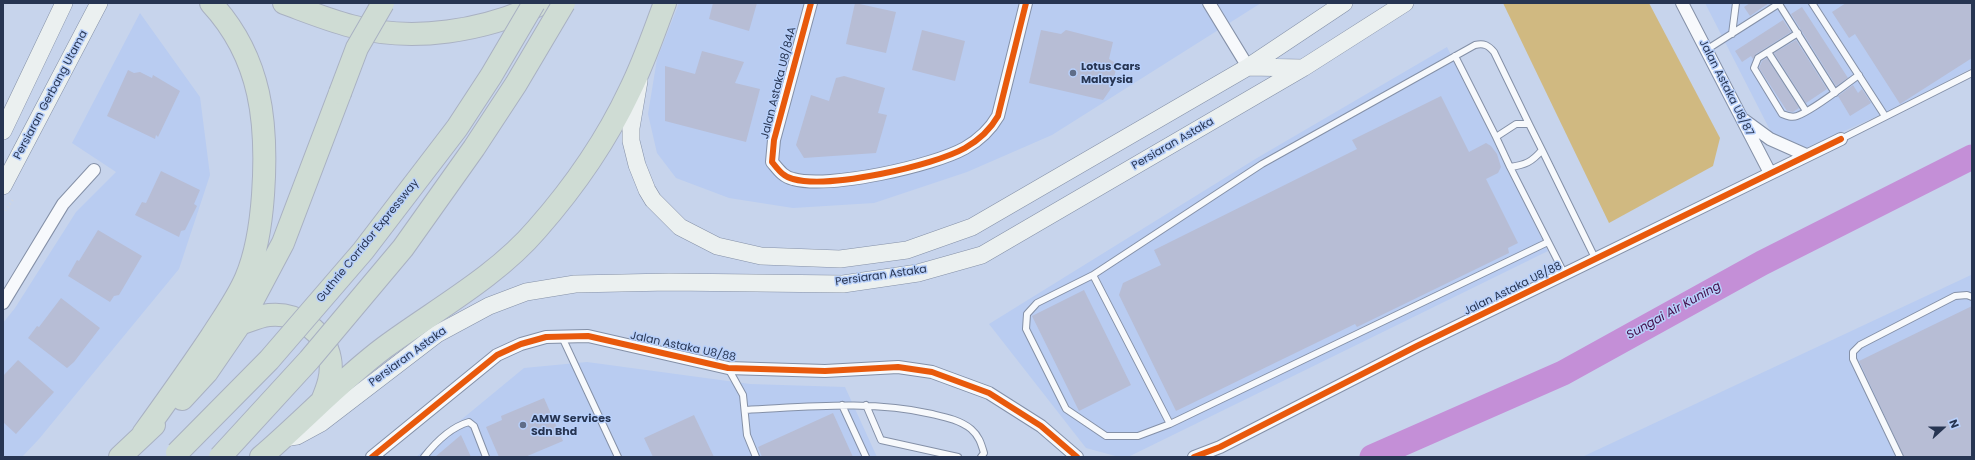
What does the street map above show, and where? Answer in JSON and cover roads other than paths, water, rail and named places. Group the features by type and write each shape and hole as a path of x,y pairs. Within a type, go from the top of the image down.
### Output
{"highway":[{"path":"143,434 233,304 251,265 258,237 265,157 262,104 252,73 236,38 211,3"},
{"path":"284,3 351,26 379,32 424,33 472,27 523,12 542,3"},
{"path":"120,457 143,434 179,403 207,372 240,324 282,243 357,48 383,3"},
{"name":"Guthrie Corridor Expressway","path":"175,455 268,360 363,251 457,128 491,76 534,3"},
{"path":"220,457 309,360 403,248 474,148 516,84 564,3"},
{"path":"261,457 383,348 471,287 518,248 536,230 583,171 601,144 630,90 665,3"},
{"path":"240,324 268,315 285,315 302,321 318,333 330,359 328,388 322,401"}],"main road":[{"path":"3,131 64,3"},
{"name":"Persiaran Astaka","path":"642,63 631,128 631,141 637,165 647,190 661,210 680,227 717,246 760,256 840,260 907,250 972,227 1248,67 1344,3"},
{"name":"Persiaran Astaka","path":"283,438 297,436 321,423 437,334 490,306 526,292 575,284 669,282 843,284 918,273 982,255 1303,68 1404,3"},
{"name":"Persiaran Gerbang Utama","path":"3,186 97,7"},
{"path":"1248,67 1303,68"}],"street":[{"name":"Jalan Astaka U8/84A","path":"811,3 774,140 772,162 780,173 792,179 816,182 886,174 944,157 965,148 981,137 992,127 998,116 1026,3"},
{"path":"1209,3 1248,67"},
{"name":"Jalan Astaka U8/87","path":"1682,3 1770,172"},
{"path":"1741,118 1770,139 1806,155"},
{"name":"Jalan Astaka U8/88","path":"1194,457 1220,447 1417,346 1596,260 1770,172 1841,138"},
{"path":"3,303 63,204 94,170"},
{"name":"Jalan Astaka U8/88","path":"372,457 497,355 521,344 546,337 588,336 728,368 825,370 898,367 932,372 989,393 1041,426 1077,457"}],"lane":[{"path":"1732,34 1736,3"},
{"path":"1706,50 1780,3 1835,93"},
{"path":"1812,3 1885,116"},
{"path":"1798,33 1758,58 1754,68 1782,114 1787,117 1796,116 1806,111 1835,93 1859,75"},
{"path":"1548,242 1170,424 1138,436 1106,436 1066,409 1026,329 1027,314 1038,303 1093,275 1262,164 1475,45 1482,43 1490,46 1494,52 1596,260"},
{"path":"1768,52 1806,111"},
{"path":"1455,56 1564,275"},
{"path":"1841,138 1972,73"},
{"path":"1496,137 1516,124 1529,124"},
{"path":"1510,167 1524,165 1534,160 1542,150"},
{"path":"1093,275 1170,424"},
{"path":"1900,457 1853,359 1853,352 1860,345 1955,296 1967,295 1972,297"},
{"path":"562,337 618,457"},
{"path":"728,368 743,395 746,410 747,435 756,457"},
{"path":"746,410 842,405 866,405 912,410 952,418 971,428 980,439 984,452 981,457"},
{"path":"842,405 866,457"},
{"path":"866,405 881,440 958,457"},
{"path":"424,457 441,438 462,424 469,422 474,426 486,457"}],"waterway":[{"name":"Sungai Air Kuning","path":"1372,457 1563,373 1762,263 1972,157"}],"place":[{"name":"Lotus Cars Malaysia","path":"1073,73"},
{"name":"AMW Services Sdn Bhd","path":"523,425"}]}
